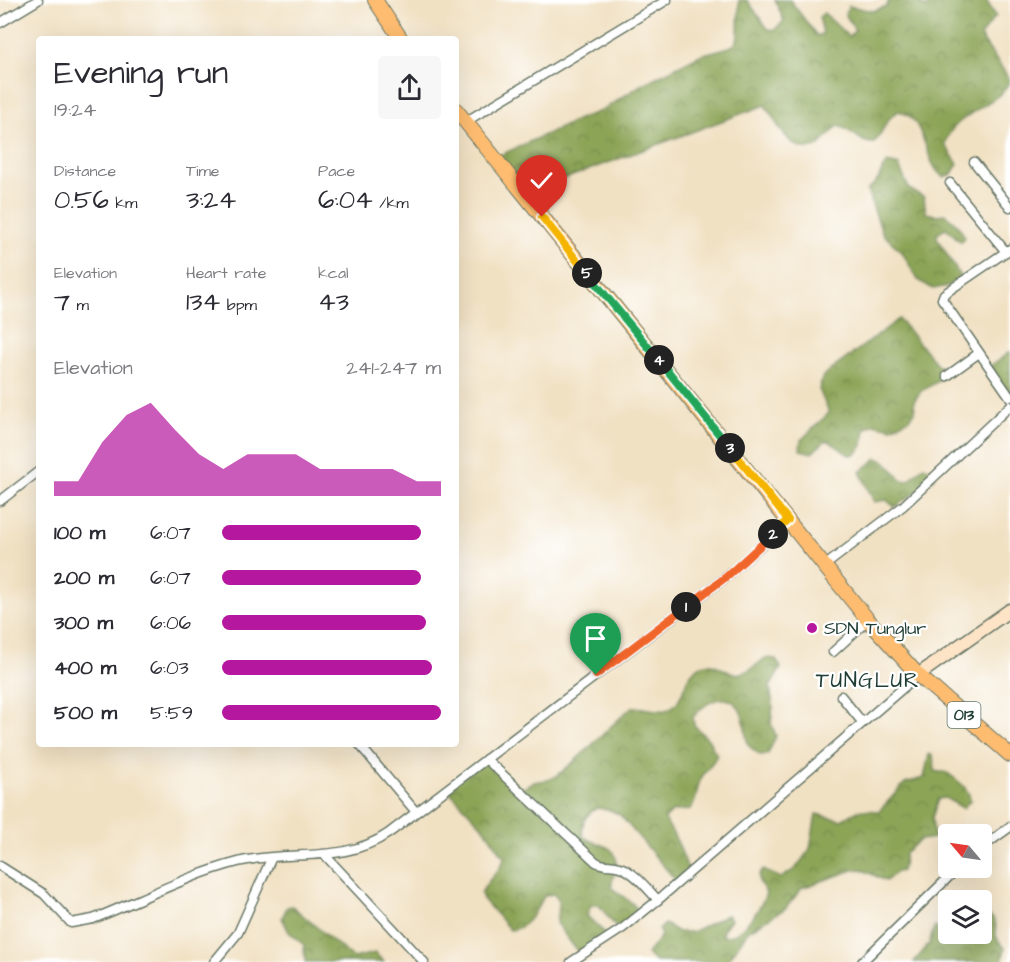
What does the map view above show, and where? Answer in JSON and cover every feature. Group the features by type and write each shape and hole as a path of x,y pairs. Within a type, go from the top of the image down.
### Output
{"main road":[{"path":"375,0 399,36"},
{"name":"013","path":"459,114 868,620 918,675 1010,754"}],"street":[{"path":"0,23 38,0"},
{"path":"465,122 667,0"},
{"path":"974,162 1010,207"},
{"path":"950,183 1008,250 944,294 942,299 1010,397"},
{"path":"947,376 979,353"},
{"path":"823,567 903,506 1010,406"},
{"path":"0,501 36,473"},
{"path":"0,866 44,894 71,923 76,924 204,872 240,862 362,849 373,844 416,812 726,577 788,520"},
{"path":"571,962 623,928 658,900 918,675 1010,610"},
{"path":"833,652 868,620"},
{"path":"841,696 862,722"},
{"path":"362,747 416,812"},
{"path":"486,759 596,862 602,866 621,867 658,900"},
{"path":"992,841 1010,827"},
{"path":"324,854 424,962"},
{"path":"214,962 238,933 272,859"},
{"path":"862,962 948,878"}],"green space":[{"path":"739,0 747,0 768,29 774,30 784,21 775,0 790,0 817,36 823,33 819,17 824,13 849,37 855,30 845,14 849,6 873,11 887,6 889,0 916,0 928,7 928,0 986,0 996,16 980,36 1010,80 998,96 966,117 949,134 945,145 958,164 951,175 944,177 932,163 915,122 898,111 890,118 874,143 864,141 838,126 820,144 808,148 799,147 785,136 765,105 523,194 494,158 601,111 641,85 700,55 730,47 736,43 738,37"},
{"path":"888,163 899,166 909,189 924,197 926,213 945,214 957,224 965,237 961,242 946,228 937,234 937,238 960,276 948,286 933,289 918,280 902,252 883,234 867,191 878,180"},
{"path":"899,319 947,376 921,391 914,401 915,412 909,419 892,428 874,424 865,429 863,445 856,454 849,455 829,441 825,441 812,453 800,450 801,440 829,413 819,389 823,376"},
{"path":"1010,352 1010,397 989,367"},
{"path":"877,458 886,462 902,480 908,481 924,466 932,470 935,478 895,507 886,500 874,502 860,472"},
{"path":"765,658 776,659 781,668 770,687 773,706 771,723 776,736 768,754 760,755 749,746 743,718 734,702 727,699 713,701 693,717 694,725 708,739 717,755 701,779 696,799 689,810 673,811 665,819 688,869 678,883 620,815 610,810 597,808 589,813 585,820 583,836 613,851 616,863 612,888 633,904 641,914 623,928 615,926 599,905 591,905 587,916 609,937 581,956 556,923 559,901 554,894 545,895 535,912 522,926 510,930 481,894 500,867 504,857 484,828 447,789 486,759 523,789 532,783 552,779 576,760 632,707 665,710 672,707 681,696 690,675 702,665 716,665 728,672 742,673"},
{"path":"929,754 933,756 935,771 947,773 960,782 968,792 970,801 963,808 945,798 938,799 932,818 934,838 920,840 905,853 902,871 896,872 886,881 861,869 853,870 802,888 786,908 748,931 727,962 655,962 647,954 661,936 659,930 665,924 678,932 692,932 727,915 731,919 723,930 722,936 736,933 755,914 764,899 766,893 759,881 759,874 763,870 781,878 796,868 810,849 816,814 841,820 860,810 879,811 905,783 924,778"},
{"path":"292,906 353,958 375,953 384,962 305,962 304,945 289,932 282,918 287,907"},
{"path":"992,918 995,922 996,938 1005,948 1002,962 914,962 929,944 934,927 937,928 938,944 992,944"}],"place":[{"name":"SDN Tunglur","path":"812,628"}],"district":[{"name":"TUNGLUR","path":"868,680"}],"route":[{"path":"542,217 788,520 726,577 596,675"}]}
